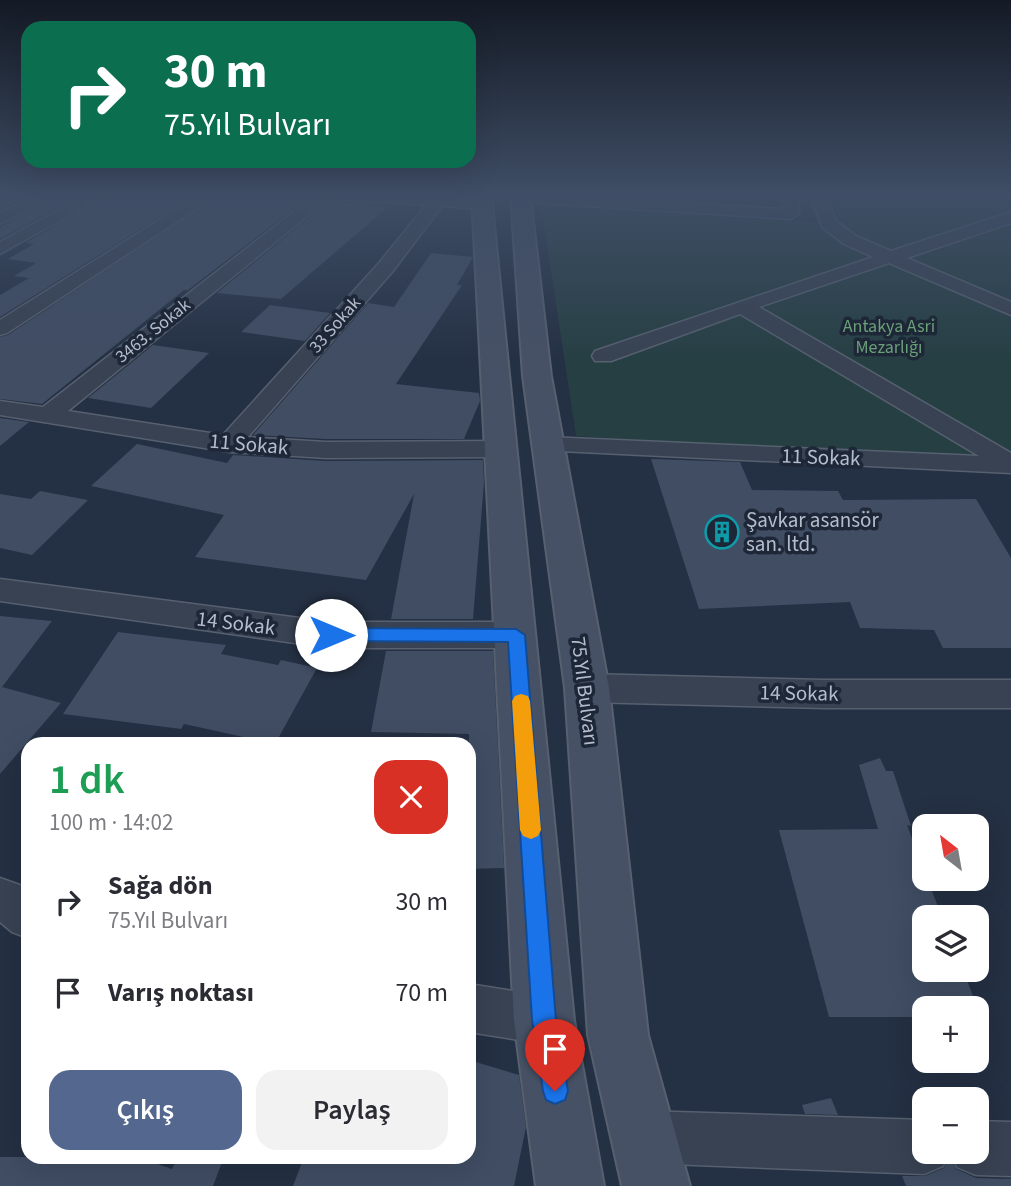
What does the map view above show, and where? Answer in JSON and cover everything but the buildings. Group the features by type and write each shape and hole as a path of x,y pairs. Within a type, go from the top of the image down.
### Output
{"main road":[{"path":"501,250 501,449 544,1020 570,1186"},
{"name":"75.Yıl Bulvarı","path":"512,250 535,365 587,688 618,1035 656,1186"}],"street":[{"path":"0,329 121,250"},
{"name":"3463. Sokak","path":"47,416 254,250"},
{"name":"33 Sokak","path":"229,444 399,250"},
{"path":"873,250 1011,309"},
{"path":"603,356 908,250"},
{"path":"742,306 1011,464"},
{"name":"11 Sokak","path":"0,408 229,444 326,450 501,449"},
{"name":"11 Sokak","path":"548,445 1011,464"},
{"name":"14 Sokak","path":"0,590 331,635 516,635"},
{"name":"14 Sokak","path":"587,688 824,694 1011,694"},
{"path":"0,900 21,910"},
{"path":"476,1009 544,1020"},
{"path":"644,1137 912,1146"},
{"path":"989,1148 1011,1149"}],"green space":[{"name":"Antakya Asri Mezarlığı","path":"548,250 1011,250 1011,465 576,436"}],"slow traffic":[{"path":"521,701 531,830"}],"place":[{"name":"Şavkar asansör san. ltd.","path":"722,532"}],"route":[{"path":"331,635 516,635 544,1020 555,1091"}]}
